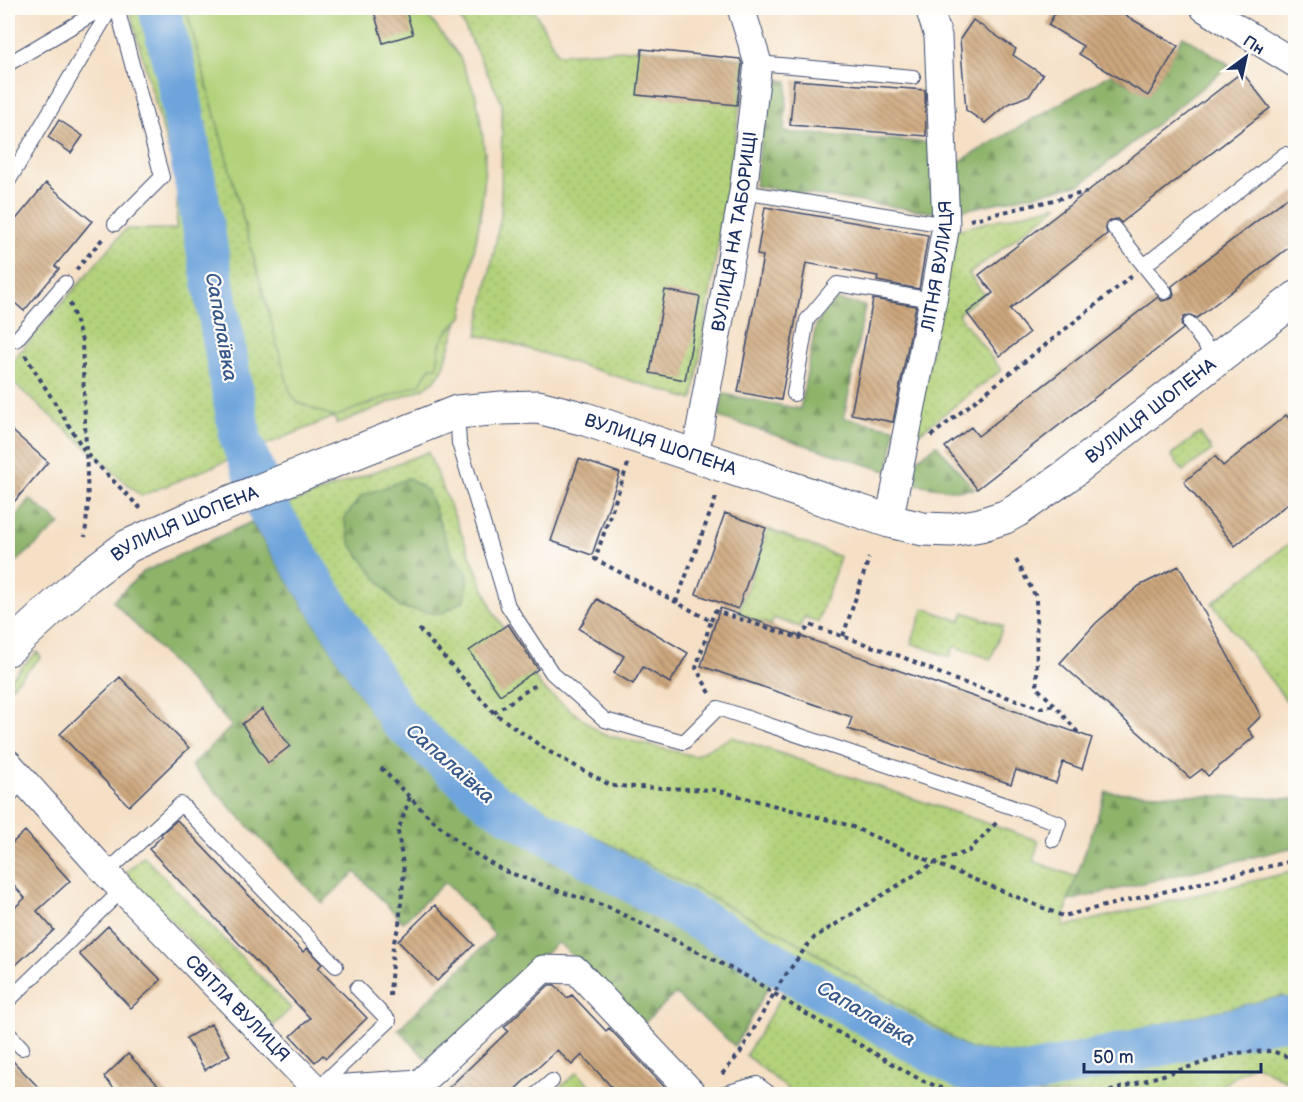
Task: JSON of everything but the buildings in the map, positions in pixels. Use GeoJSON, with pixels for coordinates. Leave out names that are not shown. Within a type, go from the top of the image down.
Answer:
{"type":"FeatureCollection","features":[{"type":"Feature","properties":{"kind":"street","name":"ВУЛИЦЯ НА ТАБОРИЩІ"},"geometry":{"type":"LineString","coordinates":[[695,456],[743,192],[758,63],[741,8]]}},
{"type":"Feature","properties":{"kind":"street","name":"ЛІТНЯ ВУЛИЦЯ"},"geometry":{"type":"LineString","coordinates":[[889,522],[946,225],[938,36],[929,8]]}},
{"type":"Feature","properties":{"kind":"street"},"geometry":{"type":"LineString","coordinates":[[1204,8],[1296,64]]}},
{"type":"Feature","properties":{"kind":"street","name":"ВУЛИЦЯ ШОПЕНА"},"geometry":{"type":"LineString","coordinates":[[8,648],[85,578],[128,546],[193,517],[457,412],[538,407],[585,419],[889,522],[923,529],[951,530],[980,525],[1005,517],[1023,507],[1065,477],[1296,298]]}},
{"type":"Feature","properties":{"kind":"street","name":"СВІТЛА ВУЛИЦЯ"},"geometry":{"type":"LineString","coordinates":[[13,780],[317,1090]]}},
{"type":"Feature","properties":{"kind":"street"},"geometry":{"type":"LineString","coordinates":[[317,1090],[420,1083],[543,969],[576,970],[693,1095]]}},
{"type":"Feature","properties":{"kind":"lane"},"geometry":{"type":"LineString","coordinates":[[8,64],[102,8]]}},
{"type":"Feature","properties":{"kind":"lane"},"geometry":{"type":"LineString","coordinates":[[8,182],[111,8]]}},
{"type":"Feature","properties":{"kind":"lane"},"geometry":{"type":"LineString","coordinates":[[116,224],[162,177],[117,8]]}},
{"type":"Feature","properties":{"kind":"lane"},"geometry":{"type":"LineString","coordinates":[[758,63],[913,77]]}},
{"type":"Feature","properties":{"kind":"lane"},"geometry":{"type":"LineString","coordinates":[[1144,266],[1285,154]]}},
{"type":"Feature","properties":{"kind":"lane"},"geometry":{"type":"LineString","coordinates":[[743,192],[946,225]]}},
{"type":"Feature","properties":{"kind":"lane"},"geometry":{"type":"LineString","coordinates":[[1114,228],[1165,292]]}},
{"type":"Feature","properties":{"kind":"lane"},"geometry":{"type":"LineString","coordinates":[[12,340],[65,283]]}},
{"type":"Feature","properties":{"kind":"lane"},"geometry":{"type":"LineString","coordinates":[[794,394],[807,320],[837,284],[933,300]]}},
{"type":"Feature","properties":{"kind":"lane"},"geometry":{"type":"LineString","coordinates":[[1190,324],[1216,360]]}},
{"type":"Feature","properties":{"kind":"lane"},"geometry":{"type":"LineString","coordinates":[[457,412],[459,444],[508,606],[552,673],[605,720],[684,742],[718,708],[1059,824],[1053,840]]}},
{"type":"Feature","properties":{"kind":"lane"},"geometry":{"type":"LineString","coordinates":[[8,1001],[181,804],[336,966]]}},
{"type":"Feature","properties":{"kind":"lane"},"geometry":{"type":"LineString","coordinates":[[317,1090],[389,1021],[357,988]]}},
{"type":"Feature","properties":{"kind":"lane"},"geometry":{"type":"LineString","coordinates":[[8,1033],[22,1048]]}},
{"type":"Feature","properties":{"kind":"lane"},"geometry":{"type":"LineString","coordinates":[[537,1095],[552,1081]]}},
{"type":"Feature","properties":{"kind":"lane"},"geometry":{"type":"LineString","coordinates":[[722,1095],[757,1084],[770,1095]]}},
{"type":"Feature","properties":{"kind":"path"},"geometry":{"type":"LineString","coordinates":[[946,225],[1087,192]]}},
{"type":"Feature","properties":{"kind":"path"},"geometry":{"type":"LineString","coordinates":[[86,537],[88,502],[82,341],[65,283],[116,224]]}},
{"type":"Feature","properties":{"kind":"path"},"geometry":{"type":"LineString","coordinates":[[901,460],[1144,266]]}},
{"type":"Feature","properties":{"kind":"path"},"geometry":{"type":"LineString","coordinates":[[12,340],[86,453],[141,509]]}},
{"type":"Feature","properties":{"kind":"path"},"geometry":{"type":"LineString","coordinates":[[628,464],[595,559],[711,621]]}},
{"type":"Feature","properties":{"kind":"path"},"geometry":{"type":"LineString","coordinates":[[676,602],[717,495]]}},
{"type":"Feature","properties":{"kind":"path"},"geometry":{"type":"LineString","coordinates":[[843,636],[869,558]]}},
{"type":"Feature","properties":{"kind":"path"},"geometry":{"type":"LineString","coordinates":[[1016,560],[1036,597],[1037,688],[1055,705],[1079,734]]}},
{"type":"Feature","properties":{"kind":"path"},"geometry":{"type":"LineString","coordinates":[[718,708],[696,668],[714,611],[799,638],[810,625],[900,656],[952,679],[1040,708],[1055,705]]}},
{"type":"Feature","properties":{"kind":"path"},"geometry":{"type":"LineString","coordinates":[[419,629],[494,713],[548,751],[612,786],[716,790],[848,825],[1064,916],[1296,860]]}},
{"type":"Feature","properties":{"kind":"path"},"geometry":{"type":"LineString","coordinates":[[494,713],[552,673]]}},
{"type":"Feature","properties":{"kind":"path"},"geometry":{"type":"LineString","coordinates":[[381,768],[430,818],[470,850],[505,871],[608,907],[750,978],[910,1074],[957,1095]]}},
{"type":"Feature","properties":{"kind":"path"},"geometry":{"type":"LineString","coordinates":[[389,1021],[393,945],[399,925],[404,872],[398,831],[410,797]]}},
{"type":"Feature","properties":{"kind":"path"},"geometry":{"type":"LineString","coordinates":[[741,1053],[780,982],[816,937],[934,863],[969,851],[1011,807]]}},
{"type":"Feature","properties":{"kind":"path"},"geometry":{"type":"LineString","coordinates":[[1101,1095],[1235,1053],[1272,1051],[1296,1060]]}},
{"type":"Feature","properties":{"kind":"green space"},"geometry":{"type":"Polygon","coordinates":[[[129,8],[186,8],[265,297],[484,184],[462,317],[458,321],[443,369],[434,381],[424,388],[337,424],[334,417],[141,496],[8,378],[8,366],[126,229],[176,229],[178,185],[129,8]]]}},
{"type":"Feature","properties":{"kind":"green space"},"geometry":{"type":"Polygon","coordinates":[[[186,8],[422,8],[459,56],[476,96],[485,154],[480,218],[462,317],[446,333],[440,344],[437,367],[430,367],[420,384],[334,417],[297,402],[290,392],[186,8]]]}},
{"type":"Feature","properties":{"kind":"green space"},"geometry":{"type":"Polygon","coordinates":[[[452,8],[533,8],[558,54],[642,49],[745,59],[740,106],[693,400],[477,335],[501,216],[502,103],[460,18],[452,8]]]}},
{"type":"Feature","properties":{"kind":"green space"},"geometry":{"type":"Polygon","coordinates":[[[1183,36],[1230,65],[1081,184],[955,212],[957,163],[1111,74],[1148,95],[1183,36]]]}},
{"type":"Feature","properties":{"kind":"green space"},"geometry":{"type":"Polygon","coordinates":[[[769,79],[788,81],[784,132],[934,143],[937,213],[755,186],[769,79]]]}},
{"type":"Feature","properties":{"kind":"green space"},"geometry":{"type":"Polygon","coordinates":[[[1059,205],[969,274],[984,294],[958,314],[1001,370],[914,437],[955,230],[1059,205]]]}},
{"type":"Feature","properties":{"kind":"green space"},"geometry":{"type":"Polygon","coordinates":[[[832,299],[865,306],[844,418],[895,428],[889,472],[719,417],[723,394],[800,409],[816,325],[832,299]]]}},
{"type":"Feature","properties":{"kind":"green space"},"geometry":{"type":"Polygon","coordinates":[[[1200,433],[1212,450],[1183,471],[1171,455],[1200,433]]]}},
{"type":"Feature","properties":{"kind":"green space"},"geometry":{"type":"Polygon","coordinates":[[[937,445],[974,489],[951,490],[909,483],[912,463],[937,445]]]}},
{"type":"Feature","properties":{"kind":"green space"},"geometry":{"type":"Polygon","coordinates":[[[428,452],[494,613],[542,688],[602,734],[694,756],[732,737],[1039,841],[1033,861],[1077,877],[1068,901],[1063,927],[1295,871],[1295,1001],[1283,996],[1027,1055],[970,1049],[806,947],[500,787],[414,710],[288,504],[428,452]]]}},
{"type":"Feature","properties":{"kind":"green space"},"geometry":{"type":"Polygon","coordinates":[[[409,478],[428,491],[450,550],[468,575],[465,600],[441,614],[400,608],[351,545],[344,519],[361,496],[409,478]]]}},
{"type":"Feature","properties":{"kind":"green space"},"geometry":{"type":"Polygon","coordinates":[[[30,499],[60,524],[8,569],[8,526],[30,499]]]}},
{"type":"Feature","properties":{"kind":"green space"},"geometry":{"type":"Polygon","coordinates":[[[288,504],[414,709],[500,787],[806,947],[970,1049],[1027,1055],[1283,996],[1295,1001],[1295,1039],[1285,1035],[1026,1094],[959,1089],[773,979],[478,816],[382,730],[251,522],[288,504]]]}},
{"type":"Feature","properties":{"kind":"green space"},"geometry":{"type":"Polygon","coordinates":[[[251,522],[382,730],[478,816],[773,979],[735,1046],[675,994],[642,1025],[558,942],[430,1063],[398,1029],[495,935],[445,882],[403,922],[355,872],[322,903],[191,766],[232,726],[113,601],[143,572],[251,522]]]}},
{"type":"Feature","properties":{"kind":"green space"},"geometry":{"type":"Polygon","coordinates":[[[768,529],[840,557],[818,622],[804,617],[800,627],[774,618],[771,625],[738,614],[768,529]]]}},
{"type":"Feature","properties":{"kind":"green space"},"geometry":{"type":"Polygon","coordinates":[[[1295,539],[1295,712],[1212,603],[1295,539]]]}},
{"type":"Feature","properties":{"kind":"green space"},"geometry":{"type":"Polygon","coordinates":[[[924,608],[960,621],[964,612],[1003,626],[991,659],[954,646],[950,657],[911,643],[924,608]]]}},
{"type":"Feature","properties":{"kind":"green space"},"geometry":{"type":"Polygon","coordinates":[[[37,652],[41,657],[8,690],[8,681],[37,652]]]}},
{"type":"Feature","properties":{"kind":"green space"},"geometry":{"type":"Polygon","coordinates":[[[1106,792],[1295,799],[1295,847],[1068,901],[1106,792]]]}},
{"type":"Feature","properties":{"kind":"green space"},"geometry":{"type":"Polygon","coordinates":[[[143,856],[291,1008],[273,1026],[125,873],[143,856]]]}},
{"type":"Feature","properties":{"kind":"green space"},"geometry":{"type":"Polygon","coordinates":[[[787,987],[959,1089],[1026,1094],[794,1094],[746,1055],[787,987]]]}},
{"type":"Feature","properties":{"kind":"green space"},"geometry":{"type":"Polygon","coordinates":[[[1285,1035],[1295,1039],[1295,1085],[1254,1064],[1209,1094],[1026,1094],[1285,1035]]]}},
{"type":"Feature","properties":{"kind":"green space"},"geometry":{"type":"Polygon","coordinates":[[[577,1072],[599,1094],[553,1094],[577,1072]]]}},
{"type":"Feature","properties":{"kind":"waterway","name":"Сапалаївка"},"geometry":{"type":"LineString","coordinates":[[159,8],[176,73],[241,440],[270,512],[399,719],[490,801],[964,1070],[1026,1075],[1284,1018],[1296,1022]]}}]}
